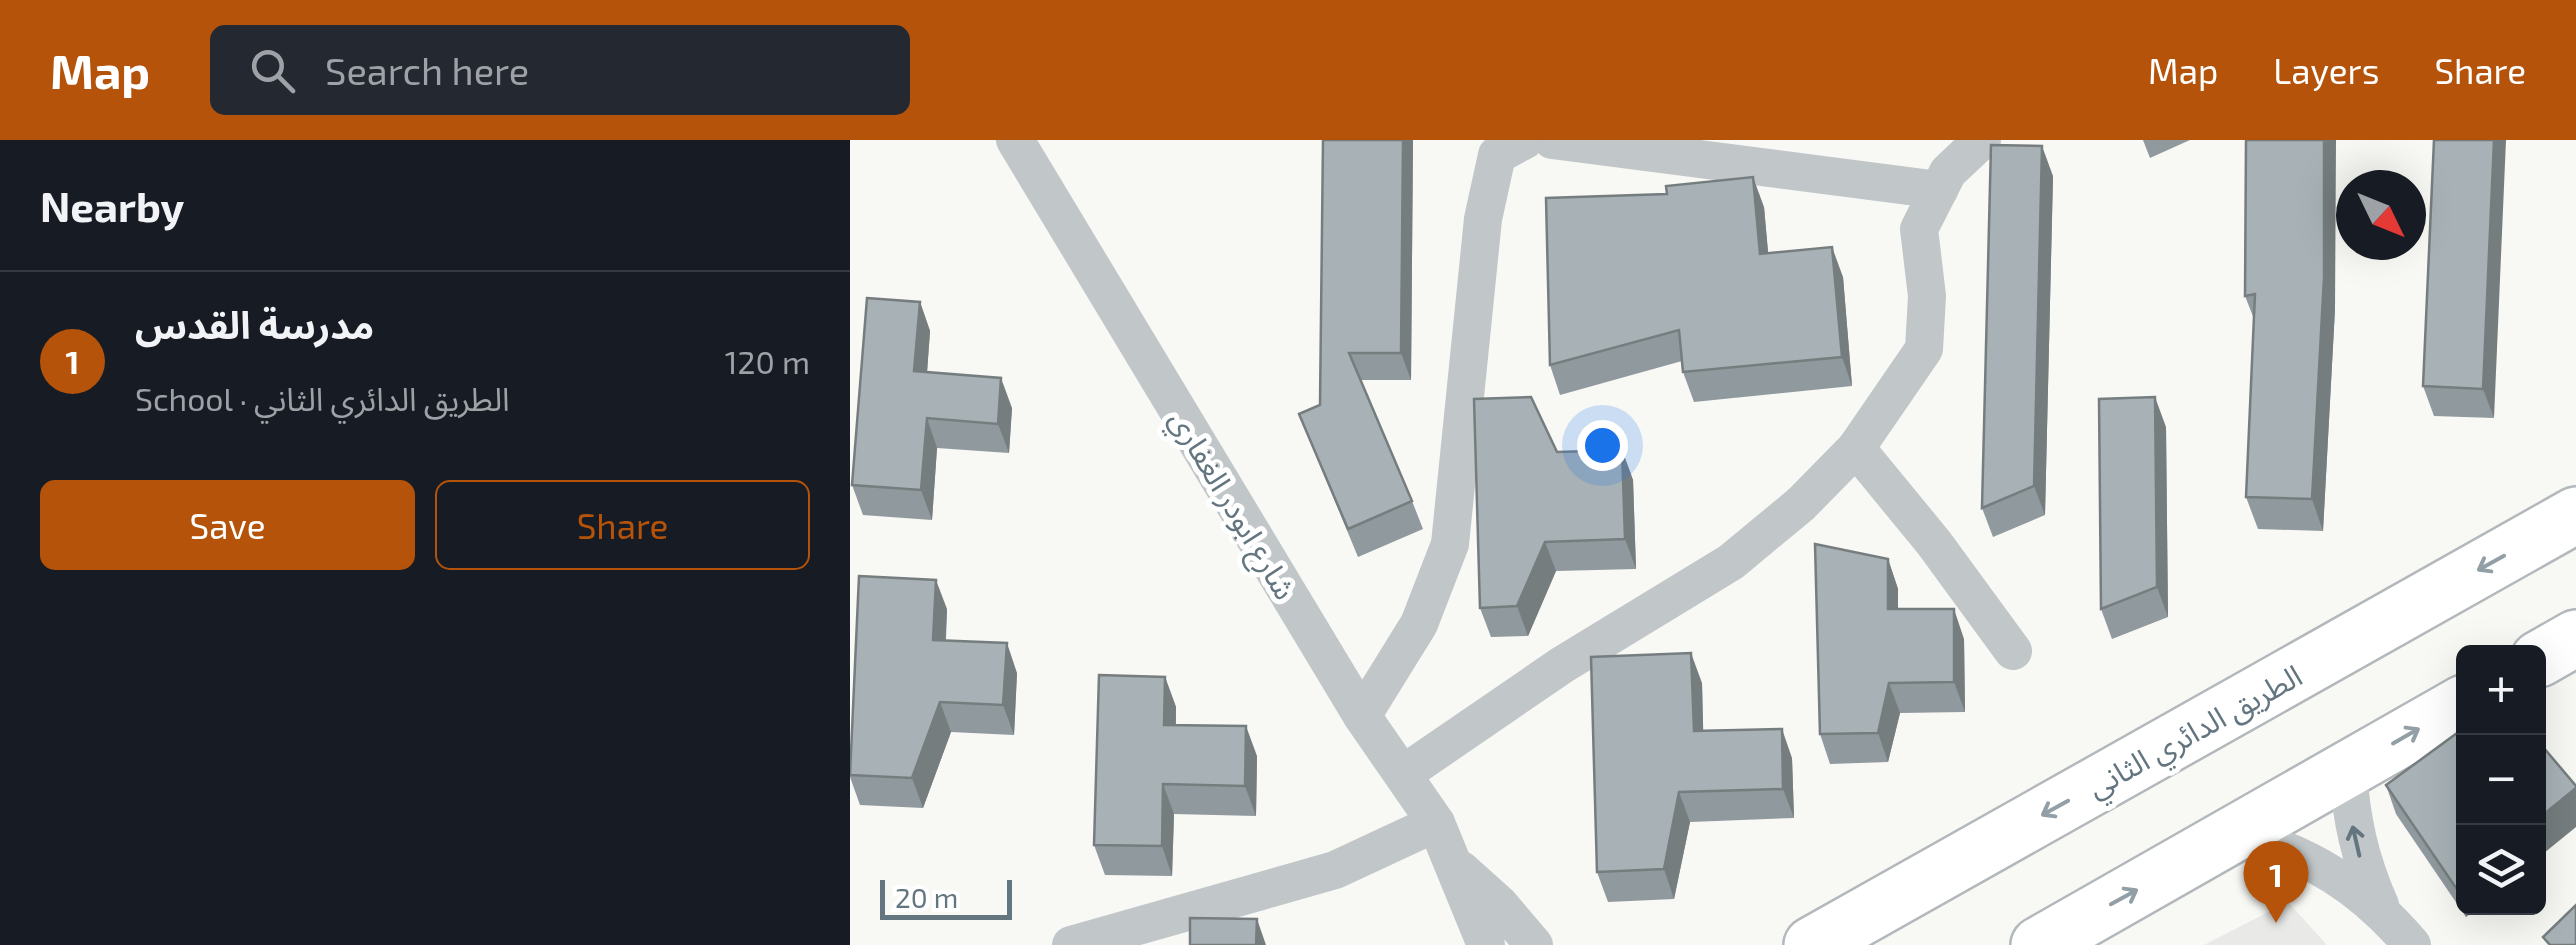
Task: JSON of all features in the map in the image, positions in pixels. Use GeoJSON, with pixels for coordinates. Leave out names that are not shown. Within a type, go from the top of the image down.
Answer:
{"type":"FeatureCollection","features":[{"type":"Feature","properties":{"kind":"main road","name":"الطريق الدائري الثاني"},"geometry":{"type":"LineString","coordinates":[[1812,945],[2576,515]]}},
{"type":"Feature","properties":{"kind":"main road"},"geometry":{"type":"LineString","coordinates":[[2546,655],[2576,638]]}},
{"type":"Feature","properties":{"kind":"main road"},"geometry":{"type":"LineString","coordinates":[[2039,945],[2456,707]]}},
{"type":"Feature","properties":{"kind":"street","name":"شارع ابودر الغفاري"},"geometry":{"type":"LineString","coordinates":[[1014,140],[1362,716],[1436,824],[1486,945]]}},
{"type":"Feature","properties":{"kind":"street"},"geometry":{"type":"LineString","coordinates":[[1362,716],[1419,624],[1450,544],[1483,219],[1497,155],[1525,140]]}},
{"type":"Feature","properties":{"kind":"street"},"geometry":{"type":"LineString","coordinates":[[1552,140],[1939,190]]}},
{"type":"Feature","properties":{"kind":"street"},"geometry":{"type":"LineString","coordinates":[[1403,774],[1562,665],[1731,562],[1801,504],[1856,448],[1924,350],[1927,296],[1919,229],[1948,172],[1982,140]]}},
{"type":"Feature","properties":{"kind":"street"},"geometry":{"type":"LineString","coordinates":[[1856,448],[1934,543],[2014,651]]}},
{"type":"Feature","properties":{"kind":"street"},"geometry":{"type":"LineString","coordinates":[[2348,770],[2354,833],[2381,908]]}},
{"type":"Feature","properties":{"kind":"street"},"geometry":{"type":"LineString","coordinates":[[1071,945],[1335,870],[1436,824]]}},
{"type":"Feature","properties":{"kind":"street"},"geometry":{"type":"LineString","coordinates":[[2237,834],[2314,861],[2381,908],[2412,945]]}},
{"type":"Feature","properties":{"kind":"street","name":"شارع ابودر الغفاري"},"geometry":{"type":"LineString","coordinates":[[1455,865],[1500,905],[1534,945]]}},
{"type":"Feature","properties":{"kind":"shaded area"},"geometry":{"type":"Polygon","coordinates":[[[2288,902],[2327,945],[2204,945],[2288,902]]]}},
{"type":"Feature","properties":{"kind":"building"},"geometry":{"type":"Polygon","coordinates":[[[1323,140],[1403,140],[1401,353],[1349,353],[1412,501],[1348,529],[1299,414],[1320,405],[1323,140]]]}},
{"type":"Feature","properties":{"kind":"building"},"geometry":{"type":"Polygon","coordinates":[[[2246,140],[2324,140],[2324,277],[2312,499],[2246,497],[2255,294],[2245,296],[2246,140]]]}},
{"type":"Feature","properties":{"kind":"building"},"geometry":{"type":"Polygon","coordinates":[[[2434,140],[2494,140],[2483,389],[2423,386],[2434,140]]]}},
{"type":"Feature","properties":{"kind":"building"},"geometry":{"type":"Polygon","coordinates":[[[1991,145],[2042,146],[2034,486],[1982,508],[1991,145]]]}},
{"type":"Feature","properties":{"kind":"building"},"geometry":{"type":"Polygon","coordinates":[[[1753,177],[1760,254],[1832,247],[1842,357],[1683,372],[1679,330],[1550,365],[1546,198],[1667,194],[1666,186],[1753,177]]]}},
{"type":"Feature","properties":{"kind":"building"},"geometry":{"type":"Polygon","coordinates":[[[867,298],[920,302],[914,371],[1001,378],[998,424],[927,418],[921,490],[852,485],[867,298]]]}},
{"type":"Feature","properties":{"kind":"building"},"geometry":{"type":"Polygon","coordinates":[[[1531,397],[1557,452],[1622,450],[1625,539],[1545,542],[1517,606],[1480,608],[1474,399],[1531,397]]]}},
{"type":"Feature","properties":{"kind":"building"},"geometry":{"type":"Polygon","coordinates":[[[2155,397],[2157,587],[2101,609],[2099,399],[2155,397]]]}},
{"type":"Feature","properties":{"kind":"building"},"geometry":{"type":"Polygon","coordinates":[[[1815,544],[1888,559],[1888,609],[1954,609],[1954,682],[1889,683],[1878,733],[1820,734],[1815,544]]]}},
{"type":"Feature","properties":{"kind":"building"},"geometry":{"type":"Polygon","coordinates":[[[859,576],[936,580],[933,640],[1007,643],[1003,705],[940,702],[912,778],[850,775],[859,576]]]}},
{"type":"Feature","properties":{"kind":"building"},"geometry":{"type":"Polygon","coordinates":[[[1691,653],[1694,731],[1782,729],[1783,789],[1679,792],[1664,869],[1597,872],[1591,657],[1691,653]]]}},
{"type":"Feature","properties":{"kind":"building"},"geometry":{"type":"Polygon","coordinates":[[[1099,675],[1165,677],[1164,725],[1246,726],[1245,786],[1163,784],[1162,846],[1094,845],[1099,675]]]}},
{"type":"Feature","properties":{"kind":"building"},"geometry":{"type":"Polygon","coordinates":[[[2456,734],[2456,888],[2386,785],[2456,734]]]}},
{"type":"Feature","properties":{"kind":"building"},"geometry":{"type":"Polygon","coordinates":[[[2546,750],[2576,786],[2546,812],[2546,750]]]}},
{"type":"Feature","properties":{"kind":"building"},"geometry":{"type":"Polygon","coordinates":[[[2576,905],[2576,945],[2550,945],[2543,937],[2576,905]]]}},
{"type":"Feature","properties":{"kind":"building"},"geometry":{"type":"Polygon","coordinates":[[[1190,918],[1257,919],[1256,945],[1190,945],[1190,918]]]}},
{"type":"Feature","properties":{"kind":"place","name":"مدرسة القدس"},"geometry":{"type":"Point","coordinates":[2276,923]}}]}
